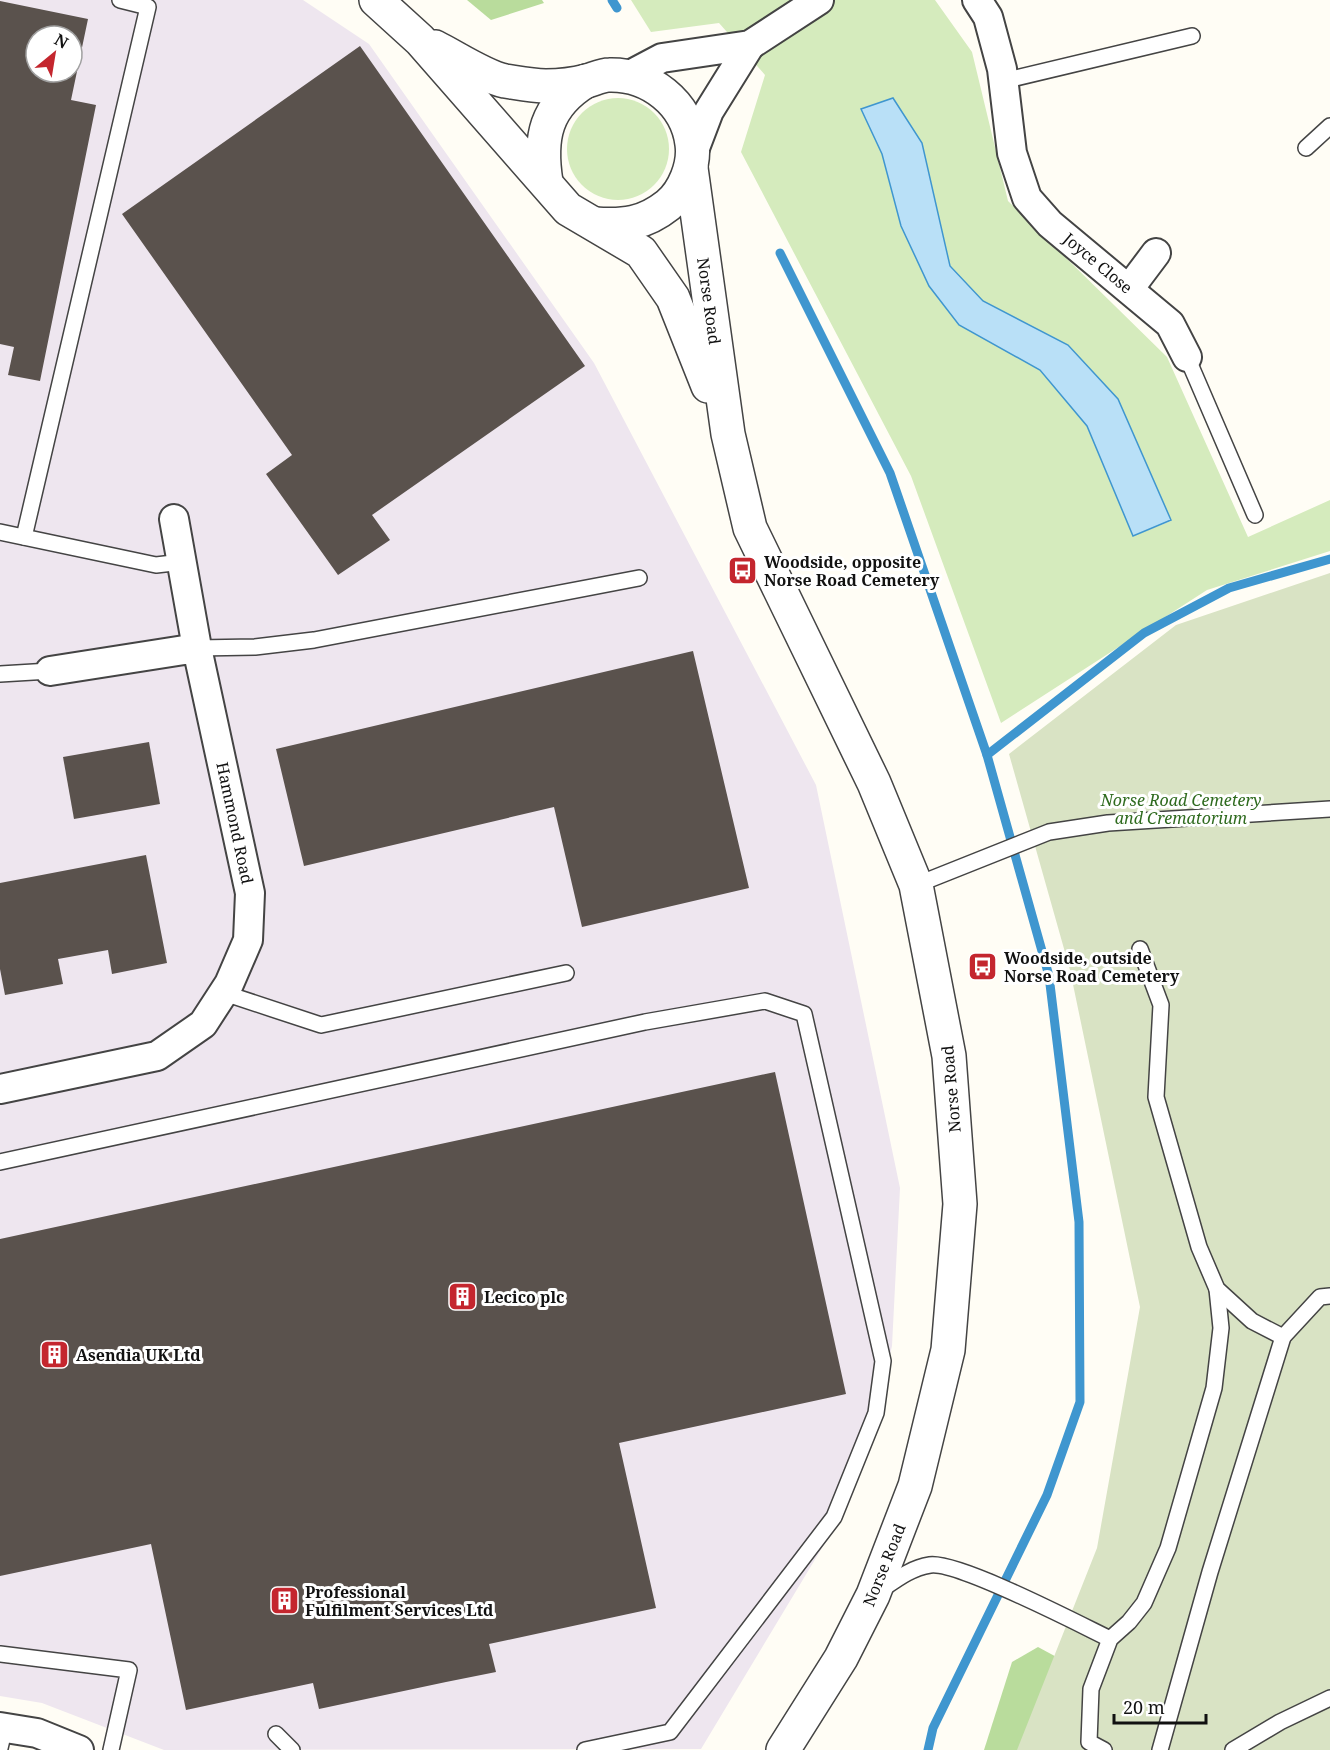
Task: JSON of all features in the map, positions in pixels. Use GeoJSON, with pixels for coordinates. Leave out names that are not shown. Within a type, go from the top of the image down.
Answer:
{"type":"FeatureCollection","features":[{"type":"Feature","properties":{"kind":"street","name":"Norse Road"},"geometry":{"type":"LineString","coordinates":[[376,0],[420,40],[568,209],[641,252],[673,298],[728,434]]}},
{"type":"Feature","properties":{"kind":"street"},"geometry":{"type":"LineString","coordinates":[[628,76],[662,58],[750,45],[819,0]]}},
{"type":"Feature","properties":{"kind":"street","name":"Joyce Close"},"geometry":{"type":"LineString","coordinates":[[977,0],[988,17],[1003,81],[1013,160],[1027,198],[1050,224],[1170,324],[1186,357]]}},
{"type":"Feature","properties":{"kind":"street","name":"Norse Road"},"geometry":{"type":"LineString","coordinates":[[420,40],[502,81],[545,86],[586,81],[606,75],[628,76],[654,85],[678,107],[691,136],[692,160],[728,434],[750,528],[874,783],[915,885],[949,1056],[960,1204],[948,1350],[915,1486],[873,1595],[842,1658],[783,1750]]}},
{"type":"Feature","properties":{"kind":"street"},"geometry":{"type":"LineString","coordinates":[[692,160],[709,111],[750,45]]}},
{"type":"Feature","properties":{"kind":"street","name":"Norse Road"},"geometry":{"type":"LineString","coordinates":[[546,182],[542,154],[548,123],[568,92],[586,81]]}},
{"type":"Feature","properties":{"kind":"street","name":"Norse Road"},"geometry":{"type":"LineString","coordinates":[[595,224],[627,226],[652,218],[676,199],[692,160]]}},
{"type":"Feature","properties":{"kind":"street"},"geometry":{"type":"LineString","coordinates":[[1129,289],[1156,253]]}},
{"type":"Feature","properties":{"kind":"street","name":"Hammond Road"},"geometry":{"type":"LineString","coordinates":[[0,1089],[156,1056],[203,1024],[224,993],[248,940],[250,893],[197,648],[174,519]]}},
{"type":"Feature","properties":{"kind":"street"},"geometry":{"type":"LineString","coordinates":[[50,671],[197,648]]}},
{"type":"Feature","properties":{"kind":"street"},"geometry":{"type":"LineString","coordinates":[[2,1734],[37,1733],[79,1750]]}},
{"type":"Feature","properties":{"kind":"lane"},"geometry":{"type":"LineString","coordinates":[[24,537],[148,7],[120,0]]}},
{"type":"Feature","properties":{"kind":"lane"},"geometry":{"type":"LineString","coordinates":[[1003,81],[1192,36]]}},
{"type":"Feature","properties":{"kind":"lane"},"geometry":{"type":"LineString","coordinates":[[1306,148],[1330,126]]}},
{"type":"Feature","properties":{"kind":"lane","name":"Joyce Close"},"geometry":{"type":"LineString","coordinates":[[1186,357],[1256,515]]}},
{"type":"Feature","properties":{"kind":"lane"},"geometry":{"type":"LineString","coordinates":[[0,532],[156,565],[182,562]]}},
{"type":"Feature","properties":{"kind":"lane"},"geometry":{"type":"LineString","coordinates":[[197,648],[255,647],[314,639],[639,578]]}},
{"type":"Feature","properties":{"kind":"lane"},"geometry":{"type":"LineString","coordinates":[[0,674],[50,671]]}},
{"type":"Feature","properties":{"kind":"lane"},"geometry":{"type":"LineString","coordinates":[[915,885],[1049,832],[1108,823],[1330,809]]}},
{"type":"Feature","properties":{"kind":"lane"},"geometry":{"type":"LineString","coordinates":[[1104,1750],[1089,1742],[1091,1689],[1110,1639],[1129,1622],[1144,1603],[1168,1548],[1214,1388],[1221,1328],[1217,1289],[1199,1247],[1156,1097],[1161,1005],[1140,949]]}},
{"type":"Feature","properties":{"kind":"lane"},"geometry":{"type":"LineString","coordinates":[[224,993],[321,1025],[566,973]]}},
{"type":"Feature","properties":{"kind":"lane"},"geometry":{"type":"LineString","coordinates":[[0,1162],[645,1022],[765,1001],[804,1014],[883,1360],[876,1413],[834,1517],[670,1732],[585,1750]]}},
{"type":"Feature","properties":{"kind":"lane"},"geometry":{"type":"LineString","coordinates":[[1217,1289],[1252,1321],[1283,1337]]}},
{"type":"Feature","properties":{"kind":"lane"},"geometry":{"type":"LineString","coordinates":[[1160,1750],[1210,1572],[1283,1337],[1320,1297],[1330,1296]]}},
{"type":"Feature","properties":{"kind":"lane"},"geometry":{"type":"LineString","coordinates":[[873,1595],[906,1572],[933,1564],[971,1575],[1110,1639]]}},
{"type":"Feature","properties":{"kind":"lane"},"geometry":{"type":"LineString","coordinates":[[0,1654],[129,1670],[111,1750]]}},
{"type":"Feature","properties":{"kind":"lane"},"geometry":{"type":"LineString","coordinates":[[1233,1750],[1280,1722],[1330,1698]]}},
{"type":"Feature","properties":{"kind":"lane"},"geometry":{"type":"LineString","coordinates":[[276,1734],[292,1750]]}},
{"type":"Feature","properties":{"kind":"shaded area"},"geometry":{"type":"Polygon","coordinates":[[[0,0],[303,0],[369,44],[594,363],[816,785],[900,1188],[892,1346],[870,1439],[846,1508],[701,1749],[164,1750],[42,1703],[0,1696],[0,0]]]}},
{"type":"Feature","properties":{"kind":"green space"},"geometry":{"type":"Polygon","coordinates":[[[467,0],[542,0],[544,3],[491,20],[467,0]]]}},
{"type":"Feature","properties":{"kind":"green space"},"geometry":{"type":"Polygon","coordinates":[[[631,0],[935,0],[972,52],[1008,201],[1167,357],[1248,537],[1330,500],[1330,551],[1207,590],[1001,723],[911,476],[741,152],[765,75],[719,23],[651,32],[631,0]],[[922,143],[882,154],[901,226],[929,286],[959,325],[1040,370],[1087,426],[1133,536],[1171,521],[1118,399],[1068,345],[983,301],[950,266],[922,143]]]}},
{"type":"Feature","properties":{"kind":"green space"},"geometry":{"type":"Polygon","coordinates":[[[618,98],[637,102],[654,113],[665,130],[669,149],[665,168],[654,185],[637,196],[618,200],[599,196],[582,185],[571,168],[567,149],[571,130],[582,113],[599,102],[618,98]]]}},
{"type":"Feature","properties":{"kind":"green space","name":"Norse Road Cemetery and Crematorium"},"geometry":{"type":"Polygon","coordinates":[[[1330,573],[1330,1750],[1017,1750],[1097,1548],[1140,1307],[1070,970],[1009,754],[1176,625],[1330,573]]]}},
{"type":"Feature","properties":{"kind":"green space"},"geometry":{"type":"Polygon","coordinates":[[[1038,1647],[1075,1667],[1062,1750],[984,1750],[1012,1662],[1038,1647]]]}},
{"type":"Feature","properties":{"kind":"water"},"geometry":{"type":"Polygon","coordinates":[[[893,98],[922,143],[950,266],[983,301],[1068,345],[1118,399],[1171,520],[1133,536],[1087,426],[1040,370],[959,325],[929,286],[901,226],[882,154],[861,109],[893,98]]]}},
{"type":"Feature","properties":{"kind":"building"},"geometry":{"type":"Polygon","coordinates":[[[0,1],[88,19],[84,38],[84,24],[24,24],[24,84],[74,84],[71,100],[96,105],[40,381],[8,375],[14,347],[0,344],[0,1]]]}},
{"type":"Feature","properties":{"kind":"building"},"geometry":{"type":"Polygon","coordinates":[[[360,46],[585,366],[372,515],[390,540],[338,575],[266,474],[292,455],[122,214],[360,46]]]}},
{"type":"Feature","properties":{"kind":"building"},"geometry":{"type":"Polygon","coordinates":[[[693,651],[749,888],[582,927],[554,807],[304,866],[276,749],[693,651]]]}},
{"type":"Feature","properties":{"kind":"building"},"geometry":{"type":"Polygon","coordinates":[[[149,742],[160,804],[74,819],[63,757],[149,742]]]}},
{"type":"Feature","properties":{"kind":"building"},"geometry":{"type":"Polygon","coordinates":[[[146,855],[167,963],[112,974],[108,950],[58,959],[63,984],[5,995],[0,969],[0,883],[146,855]]]}},
{"type":"Feature","properties":{"kind":"building"},"geometry":{"type":"Polygon","coordinates":[[[775,1072],[846,1394],[619,1443],[656,1608],[489,1644],[496,1672],[319,1709],[313,1683],[186,1710],[151,1544],[0,1576],[0,1239],[775,1072]]]}},
{"type":"Feature","properties":{"kind":"waterway"},"geometry":{"type":"LineString","coordinates":[[612,0],[617,8]]}},
{"type":"Feature","properties":{"kind":"waterway"},"geometry":{"type":"LineString","coordinates":[[780,253],[890,473],[987,755],[1049,976],[1079,1222],[1080,1402],[1047,1495],[933,1728],[928,1750]]}},
{"type":"Feature","properties":{"kind":"waterway"},"geometry":{"type":"LineString","coordinates":[[987,755],[1144,633],[1229,588],[1330,559]]}},
{"type":"Feature","properties":{"kind":"place","name":"Woodside, opposite Norse Road Cemetery"},"geometry":{"type":"Point","coordinates":[743,571]}},
{"type":"Feature","properties":{"kind":"place","name":"Woodside, outside Norse Road Cemetery"},"geometry":{"type":"Point","coordinates":[983,967]}},
{"type":"Feature","properties":{"kind":"place","name":"Lecico plc"},"geometry":{"type":"Point","coordinates":[463,1297]}},
{"type":"Feature","properties":{"kind":"place","name":"Asendia UK Ltd"},"geometry":{"type":"Point","coordinates":[55,1355]}},
{"type":"Feature","properties":{"kind":"place","name":"Professional Fulfilment Services Ltd"},"geometry":{"type":"Point","coordinates":[284,1601]}}]}
